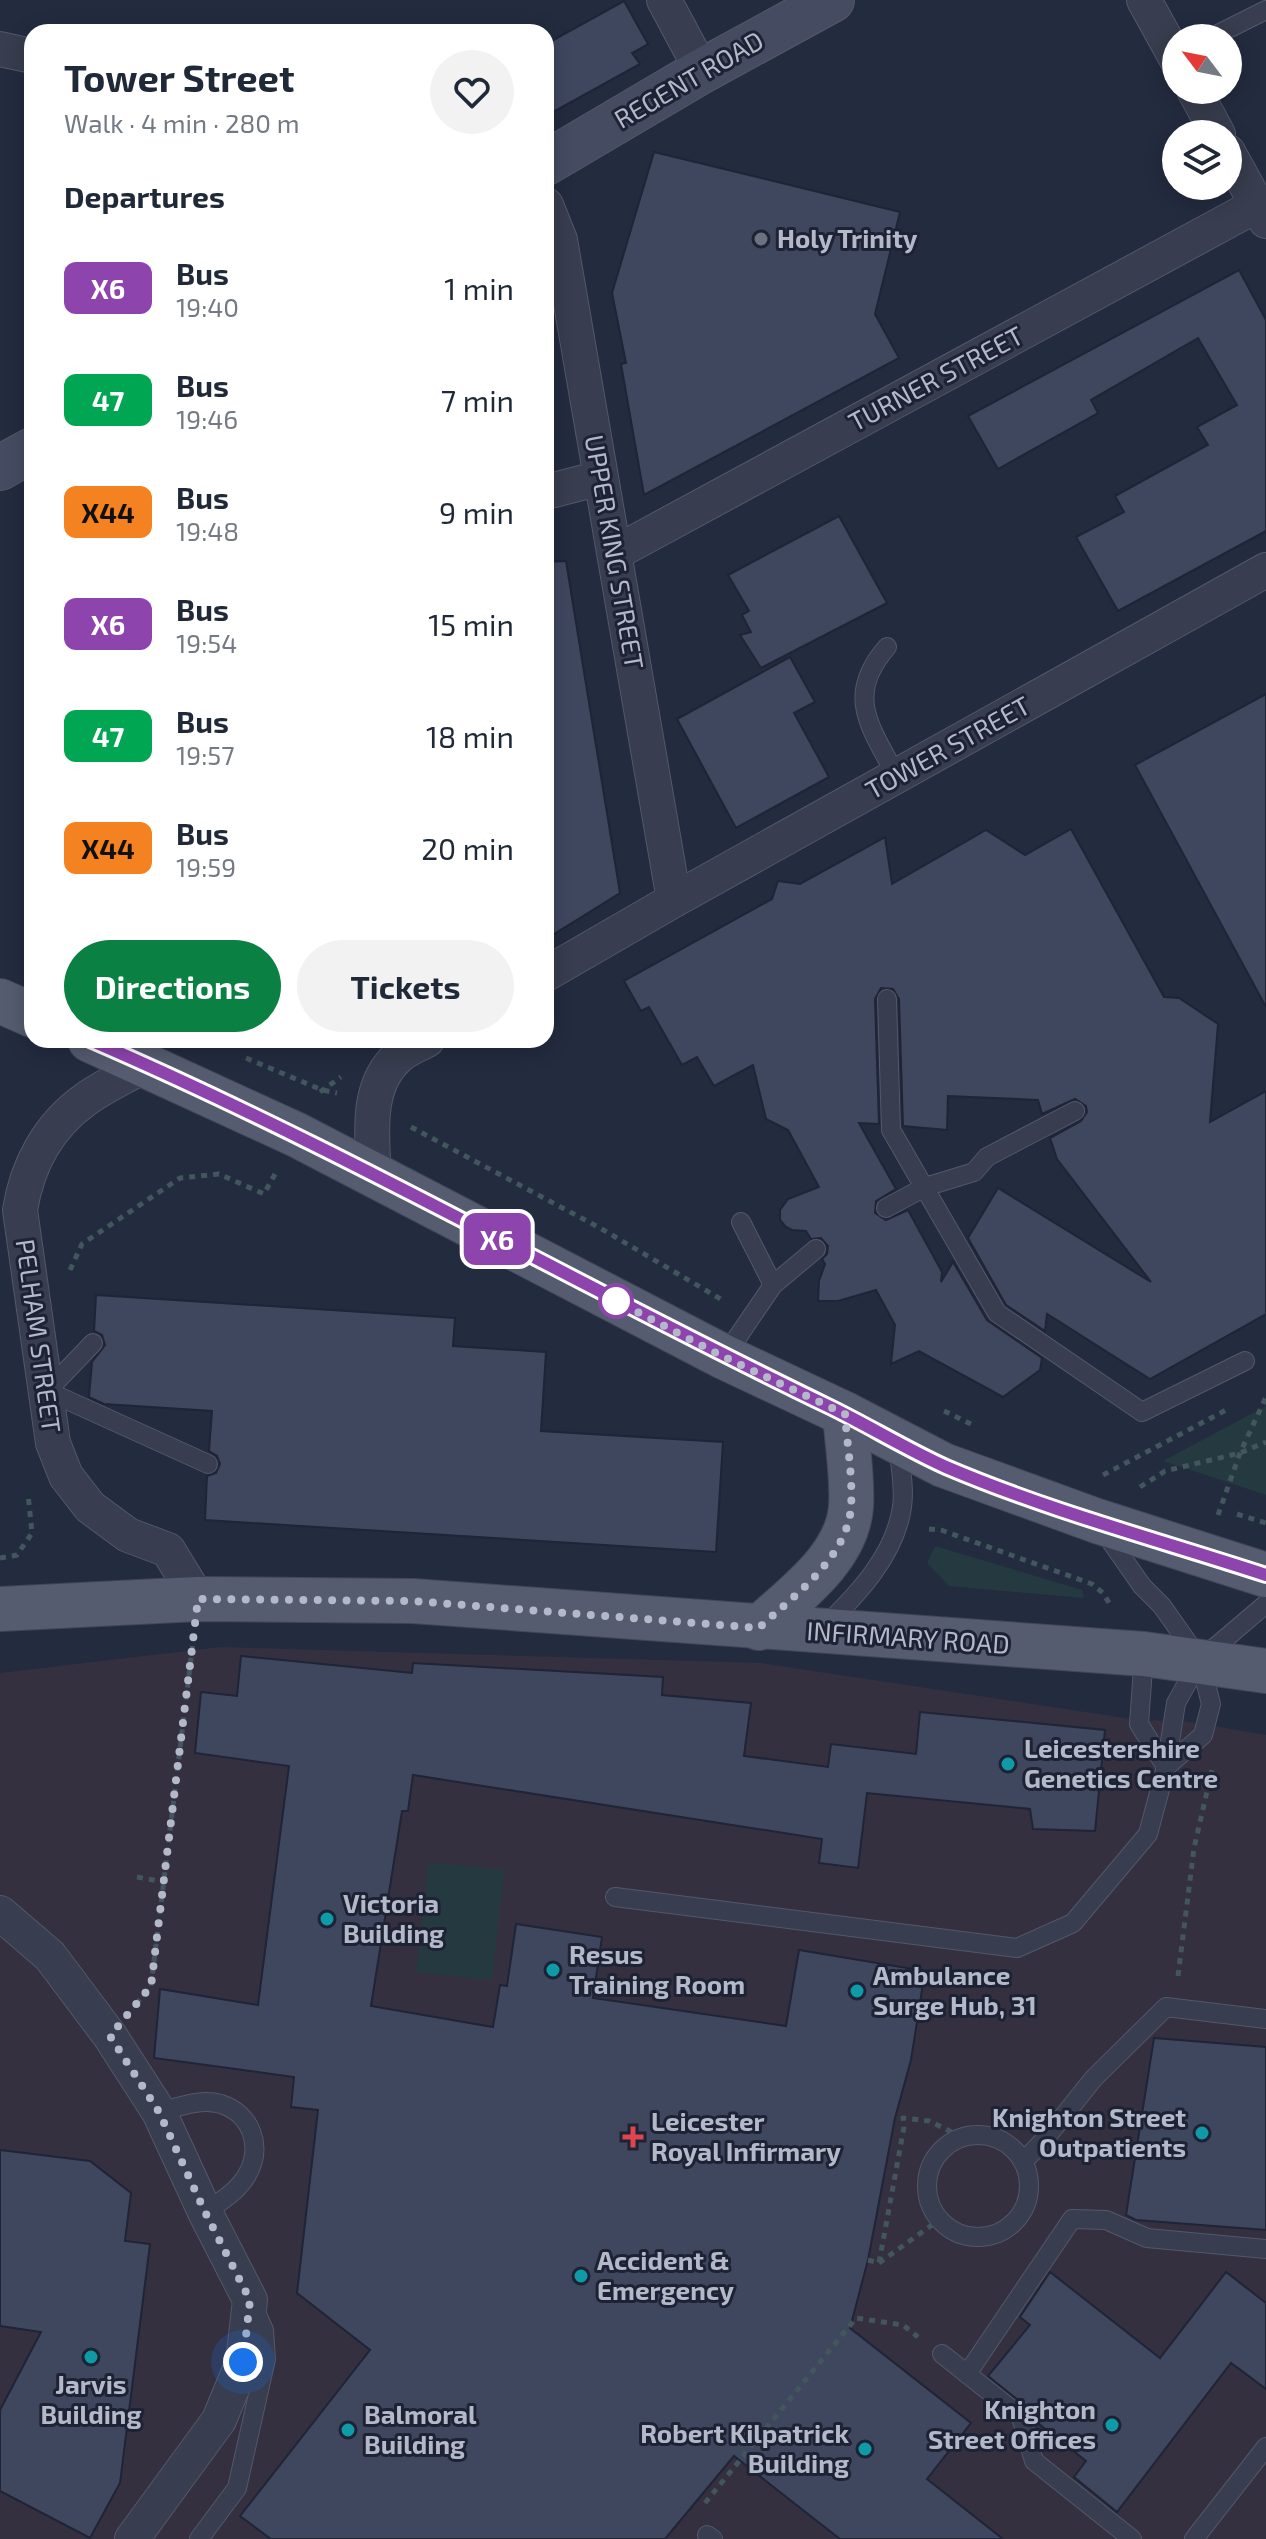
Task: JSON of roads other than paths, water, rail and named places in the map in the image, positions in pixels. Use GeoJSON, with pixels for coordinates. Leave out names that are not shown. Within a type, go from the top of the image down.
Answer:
{"type":"FeatureCollection","features":[{"type":"Feature","properties":{"kind":"main road"},"geometry":{"type":"LineString","coordinates":[[0,1001],[24,1012]]}},
{"type":"Feature","properties":{"kind":"main road"},"geometry":{"type":"LineString","coordinates":[[109,1048],[297,1135],[724,1357],[943,1465],[1097,1521],[1266,1575]]}},
{"type":"Feature","properties":{"kind":"main road"},"geometry":{"type":"LineString","coordinates":[[759,1628],[825,1565],[842,1537],[851,1509],[845,1414]]}},
{"type":"Feature","properties":{"kind":"main road","name":"INFIRMARY ROAD"},"geometry":{"type":"LineString","coordinates":[[0,1609],[198,1599],[413,1601],[1144,1654],[1266,1671]]}},
{"type":"Feature","properties":{"kind":"street"},"geometry":{"type":"LineString","coordinates":[[664,0],[702,71]]}},
{"type":"Feature","properties":{"kind":"street","name":"REGENT ROAD"},"geometry":{"type":"LineString","coordinates":[[554,158],[702,71],[832,0]]}},
{"type":"Feature","properties":{"kind":"street"},"geometry":{"type":"LineString","coordinates":[[1144,0],[1162,32]]}},
{"type":"Feature","properties":{"kind":"street"},"geometry":{"type":"LineString","coordinates":[[0,49],[24,54]]}},
{"type":"Feature","properties":{"kind":"street"},"geometry":{"type":"LineString","coordinates":[[1242,177],[1262,213]]}},
{"type":"Feature","properties":{"kind":"street","name":"TURNER STREET"},"geometry":{"type":"LineString","coordinates":[[615,553],[1262,213]]}},
{"type":"Feature","properties":{"kind":"street","name":"UPPER KING STREET"},"geometry":{"type":"LineString","coordinates":[[554,225],[560,240],[674,900]]}},
{"type":"Feature","properties":{"kind":"street"},"geometry":{"type":"LineString","coordinates":[[0,468],[24,454]]}},
{"type":"Feature","properties":{"kind":"street"},"geometry":{"type":"LineString","coordinates":[[554,490],[600,478]]}},
{"type":"Feature","properties":{"kind":"street","name":"TOWER STREET"},"geometry":{"type":"LineString","coordinates":[[554,969],[1266,570]]}},
{"type":"Feature","properties":{"kind":"street"},"geometry":{"type":"LineString","coordinates":[[374,1176],[373,1106],[381,1080],[412,1048]]}},
{"type":"Feature","properties":{"kind":"street","name":"PELHAM STREET"},"geometry":{"type":"LineString","coordinates":[[146,1064],[87,1098],[67,1115],[36,1156],[25,1182],[20,1210],[15,1284],[47,1391],[53,1443],[66,1476],[90,1507],[128,1535],[168,1550],[198,1599]]}},
{"type":"Feature","properties":{"kind":"street"},"geometry":{"type":"LineString","coordinates":[[0,1913],[50,1956],[110,2036],[159,2112],[250,2300],[243,2362],[219,2420],[132,2539]]}},
{"type":"Feature","properties":{"kind":"lane"},"geometry":{"type":"LineString","coordinates":[[1238,24],[1266,10]]}},
{"type":"Feature","properties":{"kind":"lane"},"geometry":{"type":"LineString","coordinates":[[887,647],[875,661],[865,684],[865,717],[897,777]]}},
{"type":"Feature","properties":{"kind":"lane"},"geometry":{"type":"LineString","coordinates":[[887,999],[891,1130],[997,1313],[1142,1412],[1245,1361]]}},
{"type":"Feature","properties":{"kind":"lane"},"geometry":{"type":"LineString","coordinates":[[886,1208],[925,1187],[974,1172],[987,1157],[1075,1111]]}},
{"type":"Feature","properties":{"kind":"lane"},"geometry":{"type":"LineString","coordinates":[[741,1222],[773,1285]]}},
{"type":"Feature","properties":{"kind":"lane"},"geometry":{"type":"LineString","coordinates":[[724,1357],[773,1285],[816,1249]]}},
{"type":"Feature","properties":{"kind":"lane"},"geometry":{"type":"LineString","coordinates":[[93,1343],[47,1391],[208,1464]]}},
{"type":"Feature","properties":{"kind":"lane"},"geometry":{"type":"LineString","coordinates":[[819,1632],[856,1596],[883,1557],[897,1525],[902,1505],[898,1442]]}},
{"type":"Feature","properties":{"kind":"lane"},"geometry":{"type":"LineString","coordinates":[[1097,1521],[1142,1586],[1162,1606],[1200,1660],[1211,1704],[1203,1735],[1166,1767]]}},
{"type":"Feature","properties":{"kind":"lane"},"geometry":{"type":"LineString","coordinates":[[615,1897],[1017,1948],[1073,1923],[1148,1834],[1166,1767],[1176,1703],[1200,1660],[1266,1604]]}},
{"type":"Feature","properties":{"kind":"lane"},"geometry":{"type":"LineString","coordinates":[[1144,1654],[1139,1724],[1166,1767]]}},
{"type":"Feature","properties":{"kind":"lane"},"geometry":{"type":"LineString","coordinates":[[1023,2162],[1094,2078],[1166,2007],[1266,2019]]}},
{"type":"Feature","properties":{"kind":"lane"},"geometry":{"type":"LineString","coordinates":[[159,2112],[192,2103],[220,2104],[243,2116],[254,2135],[254,2155],[247,2176],[228,2196],[205,2212]]}},
{"type":"Feature","properties":{"kind":"lane"},"geometry":{"type":"LineString","coordinates":[[980,2135],[997,2139],[1012,2148],[1023,2162],[1029,2177],[1029,2194],[1024,2210],[1014,2223],[1000,2232],[984,2237],[968,2236],[952,2230],[939,2220],[930,2206],[927,2189],[929,2172],[936,2157],[962,2137],[980,2135]]}},
{"type":"Feature","properties":{"kind":"lane"},"geometry":{"type":"LineString","coordinates":[[967,2374],[1072,2219],[1106,2220],[1147,2238],[1266,2249]]}},
{"type":"Feature","properties":{"kind":"lane"},"geometry":{"type":"LineString","coordinates":[[199,2539],[237,2488],[266,2359],[264,2330],[250,2300]]}},
{"type":"Feature","properties":{"kind":"lane"},"geometry":{"type":"LineString","coordinates":[[942,2354],[1021,2417],[1034,2461],[1132,2539]]}},
{"type":"Feature","properties":{"kind":"lane"},"geometry":{"type":"LineString","coordinates":[[1194,2539],[1266,2447]]}},
{"type":"Feature","properties":{"kind":"place","name":"Holy Trinity"},"geometry":{"type":"Point","coordinates":[761,239]}},
{"type":"Feature","properties":{"kind":"place","name":"Leicestershire Genetics Centre"},"geometry":{"type":"Point","coordinates":[1008,1764]}},
{"type":"Feature","properties":{"kind":"place","name":"Victoria Building"},"geometry":{"type":"Point","coordinates":[327,1919]}},
{"type":"Feature","properties":{"kind":"place","name":"Resus Training Room"},"geometry":{"type":"Point","coordinates":[553,1970]}},
{"type":"Feature","properties":{"kind":"place","name":"Ambulance Surge Hub, 31"},"geometry":{"type":"Point","coordinates":[857,1991]}},
{"type":"Feature","properties":{"kind":"place","name":"Knighton Street Outpatients"},"geometry":{"type":"Point","coordinates":[1202,2133]}},
{"type":"Feature","properties":{"kind":"place","name":"Leicester Royal Infirmary"},"geometry":{"type":"Point","coordinates":[633,2137]}},
{"type":"Feature","properties":{"kind":"place","name":"Accident & Emergency"},"geometry":{"type":"Point","coordinates":[581,2276]}},
{"type":"Feature","properties":{"kind":"place","name":"Jarvis Building"},"geometry":{"type":"Point","coordinates":[91,2357]}},
{"type":"Feature","properties":{"kind":"place","name":"Knighton Street Offices"},"geometry":{"type":"Point","coordinates":[1112,2425]}},
{"type":"Feature","properties":{"kind":"place","name":"Balmoral Building"},"geometry":{"type":"Point","coordinates":[348,2430]}},
{"type":"Feature","properties":{"kind":"place","name":"Robert Kilpatrick Building"},"geometry":{"type":"Point","coordinates":[865,2449]}}]}
